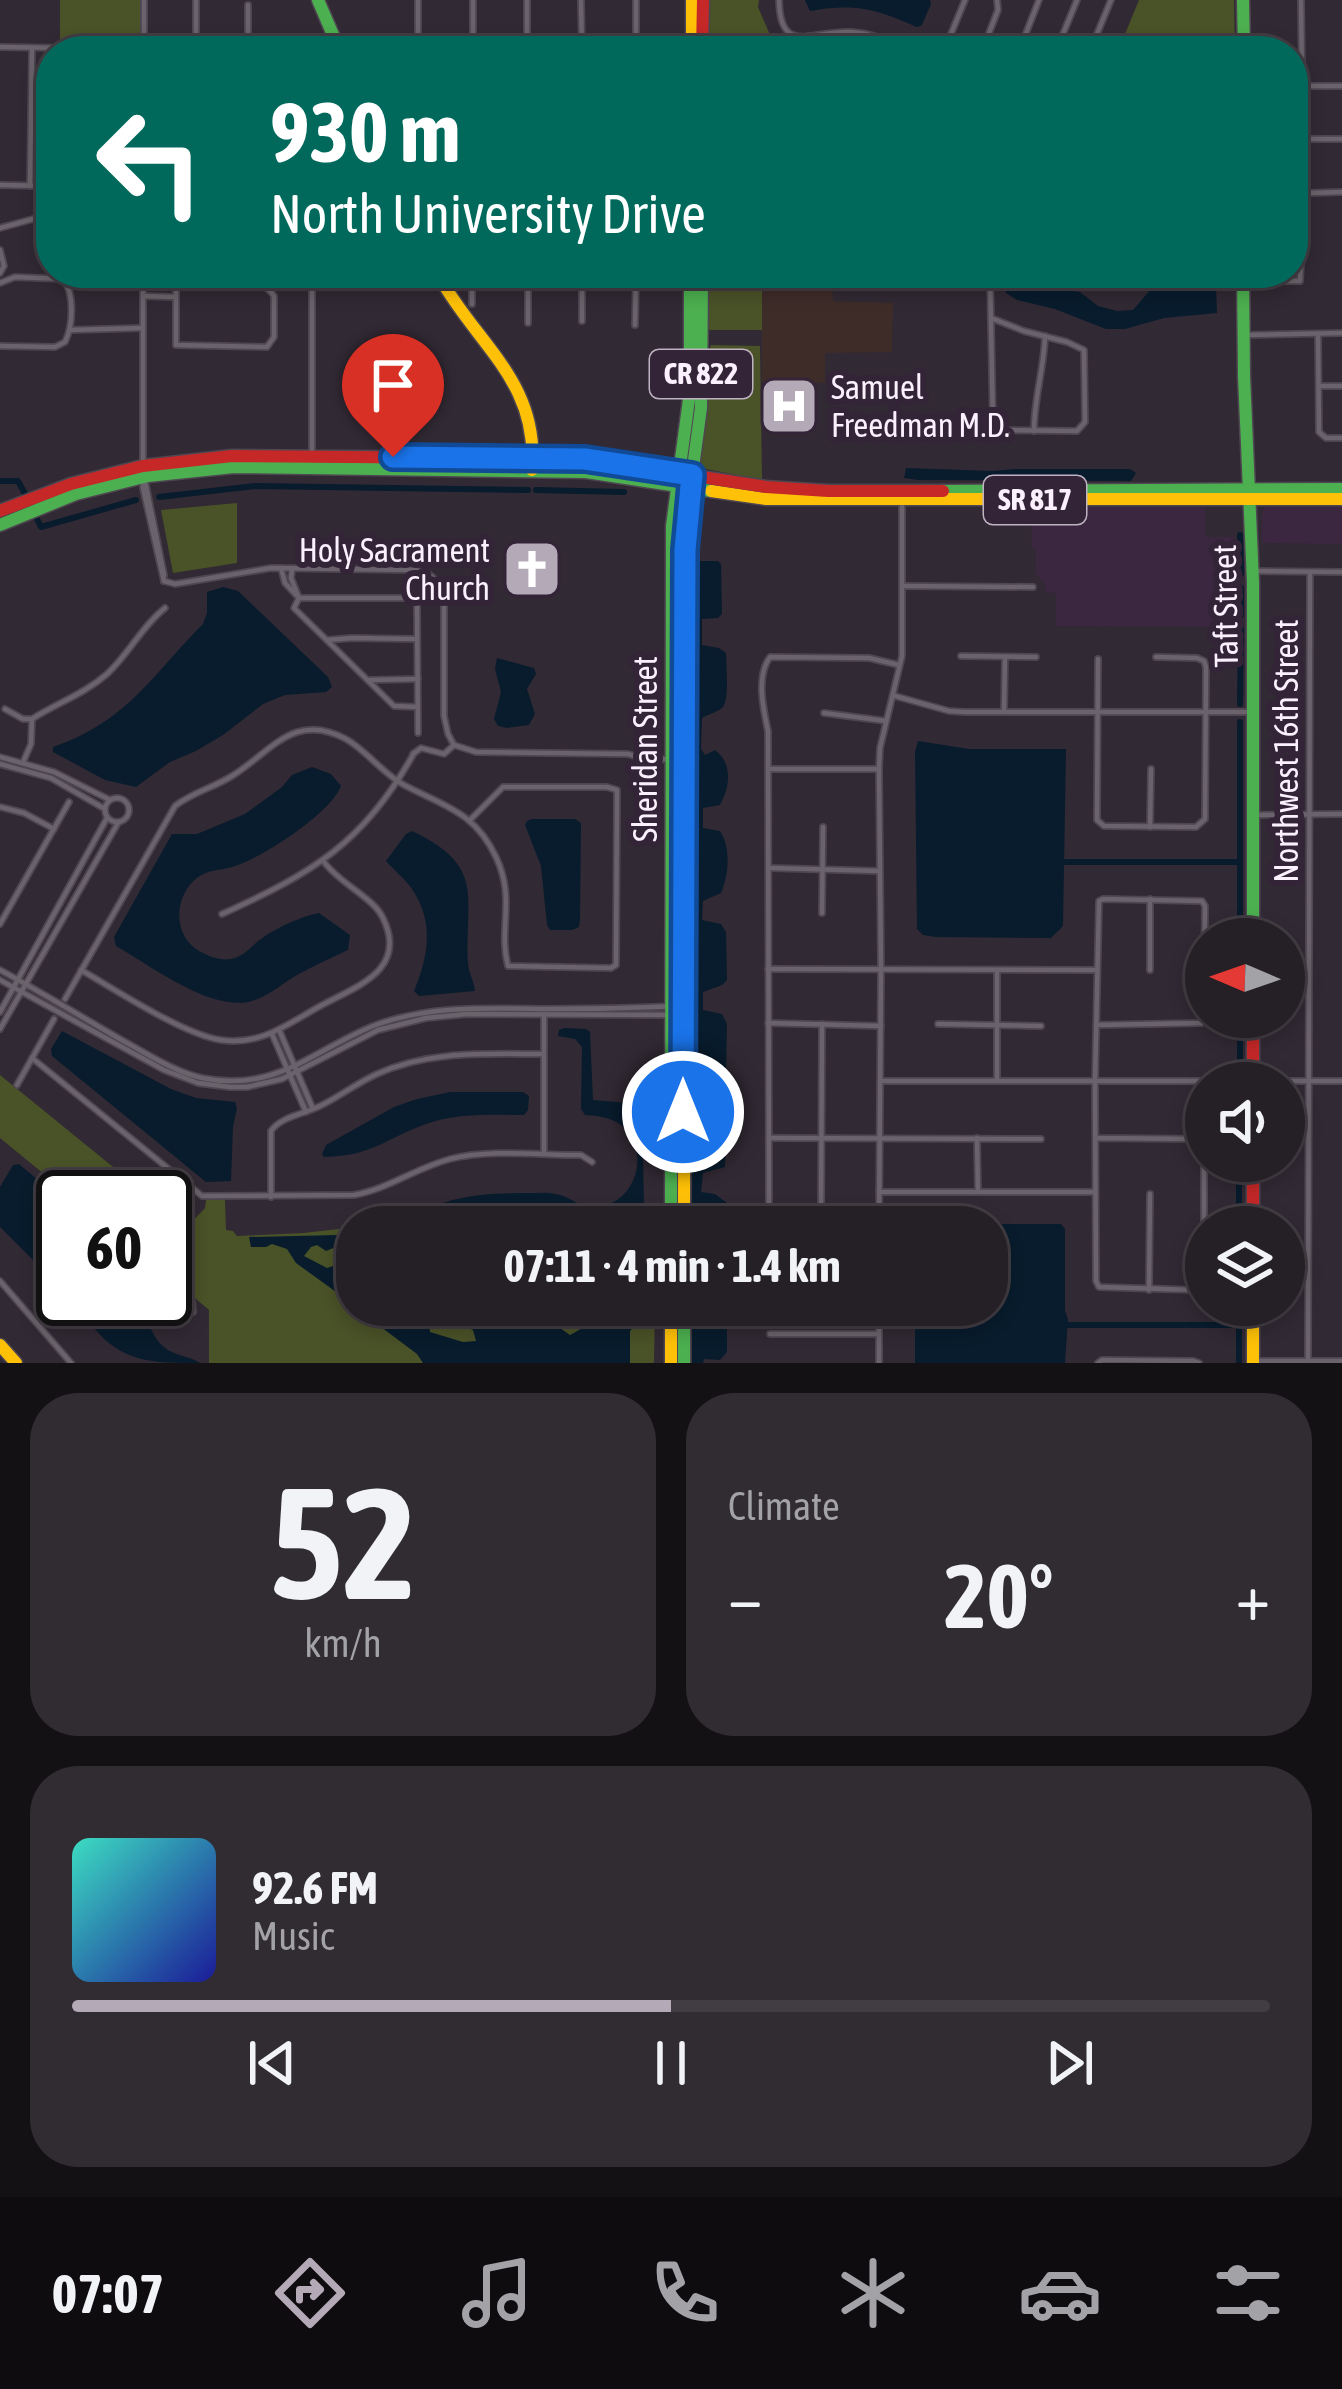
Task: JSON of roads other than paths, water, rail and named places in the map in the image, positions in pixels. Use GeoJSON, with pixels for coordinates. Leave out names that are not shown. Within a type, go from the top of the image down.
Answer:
{"type":"FeatureCollection","features":[{"type":"Feature","properties":{"kind":"main road"},"geometry":{"type":"LineString","coordinates":[[318,0],[334,36]]}},
{"type":"Feature","properties":{"kind":"main road"},"geometry":{"type":"LineString","coordinates":[[692,0],[692,36]]}},
{"type":"Feature","properties":{"kind":"main road"},"geometry":{"type":"LineString","coordinates":[[702,36],[703,0]]}},
{"type":"Feature","properties":{"kind":"main road"},"geometry":{"type":"LineString","coordinates":[[1244,0],[1244,36]]}},
{"type":"Feature","properties":{"kind":"main road"},"geometry":{"type":"LineString","coordinates":[[446,288],[515,381],[530,421],[533,464]]}},
{"type":"Feature","properties":{"kind":"main road","name":"Sheridan Street"},"geometry":{"type":"LineString","coordinates":[[672,1206],[690,288]]}},
{"type":"Feature","properties":{"kind":"main road","name":"Sheridan Street"},"geometry":{"type":"LineString","coordinates":[[683,1206],[671,559],[701,408],[702,288]]}},
{"type":"Feature","properties":{"kind":"main road","name":"Taft Street"},"geometry":{"type":"LineString","coordinates":[[1243,288],[1253,571],[1253,918]]}},
{"type":"Feature","properties":{"kind":"main road","name":"SR 817"},"geometry":{"type":"LineString","coordinates":[[0,511],[70,484],[232,455],[315,462],[618,462],[684,481],[902,495],[1342,488]]}},
{"type":"Feature","properties":{"kind":"main road","name":"SR 817"},"geometry":{"type":"LineString","coordinates":[[0,525],[144,471],[374,462],[393,457],[533,464]]}},
{"type":"Feature","properties":{"kind":"main road","name":"SR 817"},"geometry":{"type":"LineString","coordinates":[[1250,493],[1342,499]]}},
{"type":"Feature","properties":{"kind":"main road"},"geometry":{"type":"LineString","coordinates":[[671,1326],[671,1363]]}},
{"type":"Feature","properties":{"kind":"main road"},"geometry":{"type":"LineString","coordinates":[[683,1363],[684,1326]]}},
{"type":"Feature","properties":{"kind":"main road"},"geometry":{"type":"LineString","coordinates":[[1253,1326],[1253,1362]]}},
{"type":"Feature","properties":{"kind":"main road"},"geometry":{"type":"LineString","coordinates":[[0,1345],[16,1363]]}},
{"type":"Feature","properties":{"kind":"street"},"geometry":{"type":"LineString","coordinates":[[144,0],[144,36]]}},
{"type":"Feature","properties":{"kind":"street"},"geometry":{"type":"LineString","coordinates":[[196,0],[196,36]]}},
{"type":"Feature","properties":{"kind":"street"},"geometry":{"type":"LineString","coordinates":[[418,0],[418,36]]}},
{"type":"Feature","properties":{"kind":"street"},"geometry":{"type":"LineString","coordinates":[[473,0],[473,36]]}},
{"type":"Feature","properties":{"kind":"street"},"geometry":{"type":"LineString","coordinates":[[527,0],[527,36]]}},
{"type":"Feature","properties":{"kind":"street"},"geometry":{"type":"LineString","coordinates":[[581,0],[581,36]]}},
{"type":"Feature","properties":{"kind":"street"},"geometry":{"type":"LineString","coordinates":[[636,0],[636,36]]}},
{"type":"Feature","properties":{"kind":"street"},"geometry":{"type":"LineString","coordinates":[[779,0],[781,23],[797,36]]}},
{"type":"Feature","properties":{"kind":"street"},"geometry":{"type":"LineString","coordinates":[[950,36],[965,0]]}},
{"type":"Feature","properties":{"kind":"street"},"geometry":{"type":"LineString","coordinates":[[988,36],[997,0]]}},
{"type":"Feature","properties":{"kind":"street"},"geometry":{"type":"LineString","coordinates":[[1026,36],[1039,0]]}},
{"type":"Feature","properties":{"kind":"street"},"geometry":{"type":"LineString","coordinates":[[1062,36],[1077,0]]}},
{"type":"Feature","properties":{"kind":"street"},"geometry":{"type":"LineString","coordinates":[[1096,36],[1111,0]]}},
{"type":"Feature","properties":{"kind":"street"},"geometry":{"type":"LineString","coordinates":[[1301,0],[1301,36]]}},
{"type":"Feature","properties":{"kind":"street"},"geometry":{"type":"LineString","coordinates":[[248,5],[249,36]]}},
{"type":"Feature","properties":{"kind":"street"},"geometry":{"type":"LineString","coordinates":[[818,36],[872,36]]}},
{"type":"Feature","properties":{"kind":"street"},"geometry":{"type":"LineString","coordinates":[[0,47],[36,48]]}},
{"type":"Feature","properties":{"kind":"street"},"geometry":{"type":"LineString","coordinates":[[30,185],[32,48]]}},
{"type":"Feature","properties":{"kind":"street"},"geometry":{"type":"LineString","coordinates":[[1308,84],[1342,86]]}},
{"type":"Feature","properties":{"kind":"street"},"geometry":{"type":"LineString","coordinates":[[1308,139],[1342,139]]}},
{"type":"Feature","properties":{"kind":"street"},"geometry":{"type":"LineString","coordinates":[[0,185],[36,185]]}},
{"type":"Feature","properties":{"kind":"street"},"geometry":{"type":"LineString","coordinates":[[1308,194],[1342,192]]}},
{"type":"Feature","properties":{"kind":"street"},"geometry":{"type":"LineString","coordinates":[[0,227],[36,220]]}},
{"type":"Feature","properties":{"kind":"street"},"geometry":{"type":"LineString","coordinates":[[0,250],[4,266],[0,273]]}},
{"type":"Feature","properties":{"kind":"street"},"geometry":{"type":"LineString","coordinates":[[0,283],[15,277],[36,278]]}},
{"type":"Feature","properties":{"kind":"street"},"geometry":{"type":"LineString","coordinates":[[0,346],[65,342],[70,330],[68,288]]}},
{"type":"Feature","properties":{"kind":"street"},"geometry":{"type":"LineString","coordinates":[[143,288],[142,488],[164,581],[175,584],[281,568],[413,570],[434,578],[444,596],[444,716],[454,745],[476,752],[672,759]]}},
{"type":"Feature","properties":{"kind":"street"},"geometry":{"type":"LineString","coordinates":[[176,288],[176,345],[267,347],[274,337],[274,296],[270,288]]}},
{"type":"Feature","properties":{"kind":"street"},"geometry":{"type":"LineString","coordinates":[[312,288],[315,462]]}},
{"type":"Feature","properties":{"kind":"street"},"geometry":{"type":"LineString","coordinates":[[472,288],[472,304]]}},
{"type":"Feature","properties":{"kind":"street"},"geometry":{"type":"LineString","coordinates":[[528,288],[528,323]]}},
{"type":"Feature","properties":{"kind":"street"},"geometry":{"type":"LineString","coordinates":[[582,288],[582,321]]}},
{"type":"Feature","properties":{"kind":"street"},"geometry":{"type":"LineString","coordinates":[[635,325],[636,288]]}},
{"type":"Feature","properties":{"kind":"street"},"geometry":{"type":"LineString","coordinates":[[991,288],[991,318],[991,422],[995,429],[1083,428],[1085,352],[991,318]]}},
{"type":"Feature","properties":{"kind":"street"},"geometry":{"type":"LineString","coordinates":[[143,296],[176,297]]}},
{"type":"Feature","properties":{"kind":"street"},"geometry":{"type":"LineString","coordinates":[[70,330],[142,328]]}},
{"type":"Feature","properties":{"kind":"street"},"geometry":{"type":"LineString","coordinates":[[1318,334],[1320,436],[1342,438]]}},
{"type":"Feature","properties":{"kind":"street"},"geometry":{"type":"LineString","coordinates":[[1244,335],[1342,334]]}},
{"type":"Feature","properties":{"kind":"street"},"geometry":{"type":"LineString","coordinates":[[1034,430],[1045,336]]}},
{"type":"Feature","properties":{"kind":"street"},"geometry":{"type":"LineString","coordinates":[[1318,386],[1342,386]]}},
{"type":"Feature","properties":{"kind":"street"},"geometry":{"type":"LineString","coordinates":[[879,1206],[879,769],[901,665],[902,495]]}},
{"type":"Feature","properties":{"kind":"street"},"geometry":{"type":"LineString","coordinates":[[281,568],[299,598]]}},
{"type":"Feature","properties":{"kind":"street"},"geometry":{"type":"LineString","coordinates":[[290,584],[292,568]]}},
{"type":"Feature","properties":{"kind":"street"},"geometry":{"type":"LineString","coordinates":[[1253,571],[1342,572]]}},
{"type":"Feature","properties":{"kind":"street","name":"Northwest 16th Street"},"geometry":{"type":"LineString","coordinates":[[1308,1362],[1310,572]]}},
{"type":"Feature","properties":{"kind":"street"},"geometry":{"type":"LineString","coordinates":[[903,586],[1033,587]]}},
{"type":"Feature","properties":{"kind":"street"},"geometry":{"type":"LineString","coordinates":[[299,598],[413,598],[417,605],[418,733]]}},
{"type":"Feature","properties":{"kind":"street"},"geometry":{"type":"LineString","coordinates":[[299,598],[294,608],[397,707],[418,707]]}},
{"type":"Feature","properties":{"kind":"street"},"geometry":{"type":"LineString","coordinates":[[5,709],[32,719],[79,695],[109,672],[165,608]]}},
{"type":"Feature","properties":{"kind":"street"},"geometry":{"type":"LineString","coordinates":[[327,640],[417,639]]}},
{"type":"Feature","properties":{"kind":"street"},"geometry":{"type":"LineString","coordinates":[[961,656],[1036,657]]}},
{"type":"Feature","properties":{"kind":"street"},"geometry":{"type":"LineString","coordinates":[[769,1206],[768,731],[763,668],[770,657],[850,658],[901,665]]}},
{"type":"Feature","properties":{"kind":"street"},"geometry":{"type":"LineString","coordinates":[[1004,657],[1004,713]]}},
{"type":"Feature","properties":{"kind":"street"},"geometry":{"type":"LineString","coordinates":[[1098,659],[1096,820],[1100,824],[1196,827],[1205,819],[1206,667],[1197,658],[1156,657]]}},
{"type":"Feature","properties":{"kind":"street"},"geometry":{"type":"LineString","coordinates":[[369,680],[418,679]]}},
{"type":"Feature","properties":{"kind":"street"},"geometry":{"type":"LineString","coordinates":[[892,696],[949,711],[1253,712]]}},
{"type":"Feature","properties":{"kind":"street"},"geometry":{"type":"LineString","coordinates":[[824,713],[886,721]]}},
{"type":"Feature","properties":{"kind":"street"},"geometry":{"type":"LineString","coordinates":[[22,765],[31,744],[32,719]]}},
{"type":"Feature","properties":{"kind":"street"},"geometry":{"type":"LineString","coordinates":[[64,999],[172,810],[189,795],[237,773],[280,738],[311,730],[343,738],[396,781],[470,820],[492,848],[505,879],[508,966],[611,968],[616,964],[616,790],[501,788],[470,820]]}},
{"type":"Feature","properties":{"kind":"street"},"geometry":{"type":"LineString","coordinates":[[222,914],[323,862],[365,823],[414,753],[421,748],[444,754],[454,745]]}},
{"type":"Feature","properties":{"kind":"street"},"geometry":{"type":"LineString","coordinates":[[0,760],[54,772],[128,804],[128,816],[118,823],[0,1012]]}},
{"type":"Feature","properties":{"kind":"street"},"geometry":{"type":"LineString","coordinates":[[22,765],[105,808]]}},
{"type":"Feature","properties":{"kind":"street"},"geometry":{"type":"LineString","coordinates":[[768,769],[879,769]]}},
{"type":"Feature","properties":{"kind":"street"},"geometry":{"type":"LineString","coordinates":[[1150,769],[1150,827]]}},
{"type":"Feature","properties":{"kind":"street"},"geometry":{"type":"LineString","coordinates":[[0,1029],[107,818],[105,808],[110,800]]}},
{"type":"Feature","properties":{"kind":"street"},"geometry":{"type":"LineString","coordinates":[[0,924],[69,802]]}},
{"type":"Feature","properties":{"kind":"street"},"geometry":{"type":"LineString","coordinates":[[0,807],[24,812],[54,829]]}},
{"type":"Feature","properties":{"kind":"street"},"geometry":{"type":"LineString","coordinates":[[1253,815],[1342,814]]}},
{"type":"Feature","properties":{"kind":"street"},"geometry":{"type":"LineString","coordinates":[[107,818],[118,823]]}},
{"type":"Feature","properties":{"kind":"street"},"geometry":{"type":"LineString","coordinates":[[822,913],[824,827]]}},
{"type":"Feature","properties":{"kind":"street"},"geometry":{"type":"LineString","coordinates":[[81,970],[196,1034],[236,1041],[276,1033],[364,986],[382,967],[388,940],[380,912],[323,862]]}},
{"type":"Feature","properties":{"kind":"street"},"geometry":{"type":"LineString","coordinates":[[768,868],[879,871]]}},
{"type":"Feature","properties":{"kind":"street"},"geometry":{"type":"LineString","coordinates":[[1150,899],[1150,970]]}},
{"type":"Feature","properties":{"kind":"street"},"geometry":{"type":"LineString","coordinates":[[1096,1024],[1202,1023],[1202,901],[1099,901],[1096,970],[1095,1082],[1096,1281],[1099,1287],[1202,1287],[1201,1141],[1096,1138]]}},
{"type":"Feature","properties":{"kind":"street"},"geometry":{"type":"LineString","coordinates":[[768,969],[1096,970]]}},
{"type":"Feature","properties":{"kind":"street"},"geometry":{"type":"LineString","coordinates":[[0,970],[182,1078],[214,1086],[247,1087],[405,1022],[448,1015],[589,1008],[677,1010]]}},
{"type":"Feature","properties":{"kind":"street"},"geometry":{"type":"LineString","coordinates":[[997,970],[997,1081]]}},
{"type":"Feature","properties":{"kind":"street"},"geometry":{"type":"LineString","coordinates":[[0,980],[20,986]]}},
{"type":"Feature","properties":{"kind":"street"},"geometry":{"type":"LineString","coordinates":[[544,1011],[677,1010]]}},
{"type":"Feature","properties":{"kind":"street"},"geometry":{"type":"LineString","coordinates":[[544,1011],[544,1155]]}},
{"type":"Feature","properties":{"kind":"street"},"geometry":{"type":"LineString","coordinates":[[16,1084],[54,1018]]}},
{"type":"Feature","properties":{"kind":"street"},"geometry":{"type":"LineString","coordinates":[[768,1023],[881,1026]]}},
{"type":"Feature","properties":{"kind":"street"},"geometry":{"type":"LineString","coordinates":[[821,1206],[822,1024]]}},
{"type":"Feature","properties":{"kind":"street"},"geometry":{"type":"LineString","coordinates":[[938,1024],[1040,1026]]}},
{"type":"Feature","properties":{"kind":"street"},"geometry":{"type":"LineString","coordinates":[[276,1033],[309,1111]]}},
{"type":"Feature","properties":{"kind":"street"},"geometry":{"type":"LineString","coordinates":[[271,1197],[272,1126],[377,1073],[411,1062],[465,1054],[544,1054]]}},
{"type":"Feature","properties":{"kind":"street"},"geometry":{"type":"LineString","coordinates":[[32,1058],[200,1195],[353,1195],[473,1155],[580,1155],[592,1162]]}},
{"type":"Feature","properties":{"kind":"street"},"geometry":{"type":"LineString","coordinates":[[880,1081],[1185,1082]]}},
{"type":"Feature","properties":{"kind":"street"},"geometry":{"type":"LineString","coordinates":[[1305,1082],[1342,1081]]}},
{"type":"Feature","properties":{"kind":"street"},"geometry":{"type":"LineString","coordinates":[[769,1138],[1040,1139]]}},
{"type":"Feature","properties":{"kind":"street"},"geometry":{"type":"LineString","coordinates":[[977,1138],[978,1192]]}},
{"type":"Feature","properties":{"kind":"street"},"geometry":{"type":"LineString","coordinates":[[879,1192],[1095,1192]]}},
{"type":"Feature","properties":{"kind":"street"},"geometry":{"type":"LineString","coordinates":[[1149,1290],[1150,1194]]}},
{"type":"Feature","properties":{"kind":"street"},"geometry":{"type":"LineString","coordinates":[[0,1281],[36,1320]]}},
{"type":"Feature","properties":{"kind":"street"},"geometry":{"type":"LineString","coordinates":[[192,1302],[193,1312]]}},
{"type":"Feature","properties":{"kind":"street"},"geometry":{"type":"LineString","coordinates":[[41,1326],[71,1363]]}},
{"type":"Feature","properties":{"kind":"street"},"geometry":{"type":"LineString","coordinates":[[879,1326],[879,1363]]}},
{"type":"Feature","properties":{"kind":"street"},"geometry":{"type":"LineString","coordinates":[[770,1334],[879,1334]]}},
{"type":"Feature","properties":{"kind":"street"},"geometry":{"type":"LineString","coordinates":[[1253,1362],[1342,1361]]}},
{"type":"Feature","properties":{"kind":"street"},"geometry":{"type":"LineString","coordinates":[[1098,1363],[1199,1363]]}},
{"type":"Feature","properties":{"kind":"water"},"geometry":{"type":"Polygon","coordinates":[[[805,0],[930,0],[931,4],[917,27],[865,9],[810,11],[805,0]]]}},
{"type":"Feature","properties":{"kind":"water"},"geometry":{"type":"Polygon","coordinates":[[[1005,288],[1080,292],[1098,306],[1117,311],[1133,310],[1151,289],[1216,288],[1217,313],[1106,329],[1017,300],[1005,288]]]}},
{"type":"Feature","properties":{"kind":"water"},"geometry":{"type":"Polygon","coordinates":[[[906,468],[1130,469],[1136,473],[1131,481],[918,480],[904,478],[906,468]]]}},
{"type":"Feature","properties":{"kind":"water"},"geometry":{"type":"Polygon","coordinates":[[[695,561],[718,561],[722,614],[702,619],[702,645],[726,653],[727,691],[720,710],[702,718],[701,749],[705,755],[715,750],[721,755],[728,776],[720,805],[703,808],[703,828],[720,831],[728,861],[721,893],[703,901],[702,920],[721,924],[726,932],[727,980],[703,992],[703,1010],[722,1014],[727,1024],[726,1072],[721,1079],[703,1083],[704,1105],[722,1108],[727,1116],[725,1167],[703,1173],[701,1192],[715,1194],[727,1206],[692,1206],[695,561]]]}},
{"type":"Feature","properties":{"kind":"water"},"geometry":{"type":"Polygon","coordinates":[[[223,587],[238,591],[328,677],[332,687],[263,704],[223,735],[170,762],[136,787],[105,780],[53,752],[53,747],[101,724],[137,695],[203,624],[207,592],[223,587]]]}},
{"type":"Feature","properties":{"kind":"water"},"geometry":{"type":"Polygon","coordinates":[[[497,658],[534,668],[536,674],[527,689],[535,714],[529,725],[507,728],[494,719],[501,692],[497,658]]]}},
{"type":"Feature","properties":{"kind":"water"},"geometry":{"type":"Polygon","coordinates":[[[918,741],[969,749],[1066,749],[1063,926],[1051,938],[935,937],[917,929],[918,741]]]}},
{"type":"Feature","properties":{"kind":"water"},"geometry":{"type":"Polygon","coordinates":[[[312,767],[331,774],[341,786],[335,797],[277,845],[197,878],[184,894],[180,924],[196,949],[226,959],[240,956],[281,927],[319,913],[350,935],[348,950],[261,998],[239,1003],[202,995],[116,946],[114,937],[172,834],[197,834],[245,814],[292,775],[312,767]]]}},
{"type":"Feature","properties":{"kind":"water"},"geometry":{"type":"Polygon","coordinates":[[[532,819],[581,823],[580,920],[572,930],[550,930],[547,925],[541,866],[525,825],[532,819]]]}},
{"type":"Feature","properties":{"kind":"water"},"geometry":{"type":"Polygon","coordinates":[[[412,831],[452,857],[467,885],[468,963],[475,991],[419,996],[414,991],[426,953],[424,914],[412,889],[386,861],[412,831]]]}},
{"type":"Feature","properties":{"kind":"water"},"geometry":{"type":"Polygon","coordinates":[[[559,1030],[590,1032],[593,1100],[642,1104],[644,1206],[604,1206],[620,1198],[634,1179],[635,1144],[621,1125],[585,1115],[581,1109],[582,1047],[575,1039],[558,1036],[559,1030]]]}},
{"type":"Feature","properties":{"kind":"water"},"geometry":{"type":"Polygon","coordinates":[[[62,1031],[171,1089],[196,1098],[235,1102],[231,1181],[206,1182],[52,1056],[62,1031]]]}},
{"type":"Feature","properties":{"kind":"water"},"geometry":{"type":"Polygon","coordinates":[[[450,1092],[523,1092],[529,1096],[528,1110],[524,1115],[438,1120],[367,1150],[322,1154],[326,1145],[394,1107],[450,1092]]]}},
{"type":"Feature","properties":{"kind":"water"},"geometry":{"type":"Polygon","coordinates":[[[19,1164],[36,1178],[36,1263],[0,1227],[0,1187],[13,1165],[19,1164]]]}},
{"type":"Feature","properties":{"kind":"water"},"geometry":{"type":"Polygon","coordinates":[[[504,1193],[563,1196],[584,1206],[434,1206],[504,1193]]]}},
{"type":"Feature","properties":{"kind":"water"},"geometry":{"type":"Polygon","coordinates":[[[1008,1224],[1061,1224],[1065,1229],[1068,1319],[1065,1363],[915,1363],[915,1326],[1008,1326],[1008,1224]]]}},
{"type":"Feature","properties":{"kind":"water"},"geometry":{"type":"Polygon","coordinates":[[[336,1235],[336,1247],[326,1251],[317,1245],[304,1256],[327,1268],[336,1265],[336,1292],[296,1263],[287,1249],[272,1244],[251,1247],[249,1237],[336,1235]]]}},
{"type":"Feature","properties":{"kind":"water"},"geometry":{"type":"Polygon","coordinates":[[[149,1326],[164,1347],[200,1363],[127,1354],[93,1327],[149,1326]]]}},
{"type":"Feature","properties":{"kind":"water"},"geometry":{"type":"Polygon","coordinates":[[[373,1326],[429,1326],[430,1332],[463,1342],[476,1341],[473,1330],[462,1326],[557,1326],[570,1335],[586,1326],[634,1326],[630,1331],[630,1363],[423,1363],[381,1327],[373,1326]]]}},
{"type":"Feature","properties":{"kind":"water"},"geometry":{"type":"Polygon","coordinates":[[[692,1326],[727,1326],[727,1352],[720,1360],[692,1363],[692,1326]]]}},
{"type":"Feature","properties":{"kind":"waterway"},"geometry":{"type":"LineString","coordinates":[[0,481],[18,481],[24,492]]}},
{"type":"Feature","properties":{"kind":"waterway"},"geometry":{"type":"LineString","coordinates":[[159,497],[255,486],[528,490]]}},
{"type":"Feature","properties":{"kind":"waterway"},"geometry":{"type":"LineString","coordinates":[[536,490],[624,492]]}},
{"type":"Feature","properties":{"kind":"waterway"},"geometry":{"type":"LineString","coordinates":[[36,517],[41,527],[136,500]]}},
{"type":"Feature","properties":{"kind":"waterway"},"geometry":{"type":"LineString","coordinates":[[1240,535],[1241,574]]}},
{"type":"Feature","properties":{"kind":"waterway"},"geometry":{"type":"LineString","coordinates":[[1241,588],[1241,615]]}},
{"type":"Feature","properties":{"kind":"waterway"},"geometry":{"type":"LineString","coordinates":[[1240,704],[1241,629]]}},
{"type":"Feature","properties":{"kind":"waterway"},"geometry":{"type":"LineString","coordinates":[[1240,722],[1240,918]]}},
{"type":"Feature","properties":{"kind":"waterway"},"geometry":{"type":"LineString","coordinates":[[1065,862],[1240,862]]}},
{"type":"Feature","properties":{"kind":"waterway"},"geometry":{"type":"LineString","coordinates":[[1240,1038],[1240,1062]]}},
{"type":"Feature","properties":{"kind":"waterway"},"geometry":{"type":"LineString","coordinates":[[1239,1182],[1239,1206]]}},
{"type":"Feature","properties":{"kind":"waterway"},"geometry":{"type":"LineString","coordinates":[[1068,1325],[1185,1325]]}},
{"type":"Feature","properties":{"kind":"waterway"},"geometry":{"type":"LineString","coordinates":[[1239,1326],[1239,1363]]}},
{"type":"Feature","properties":{"kind":"place","name":"Samuel Freedman M.D."},"geometry":{"type":"Point","coordinates":[789,406]}},
{"type":"Feature","properties":{"kind":"place","name":"Holy Sacrament Church"},"geometry":{"type":"Point","coordinates":[532,569]}}]}
